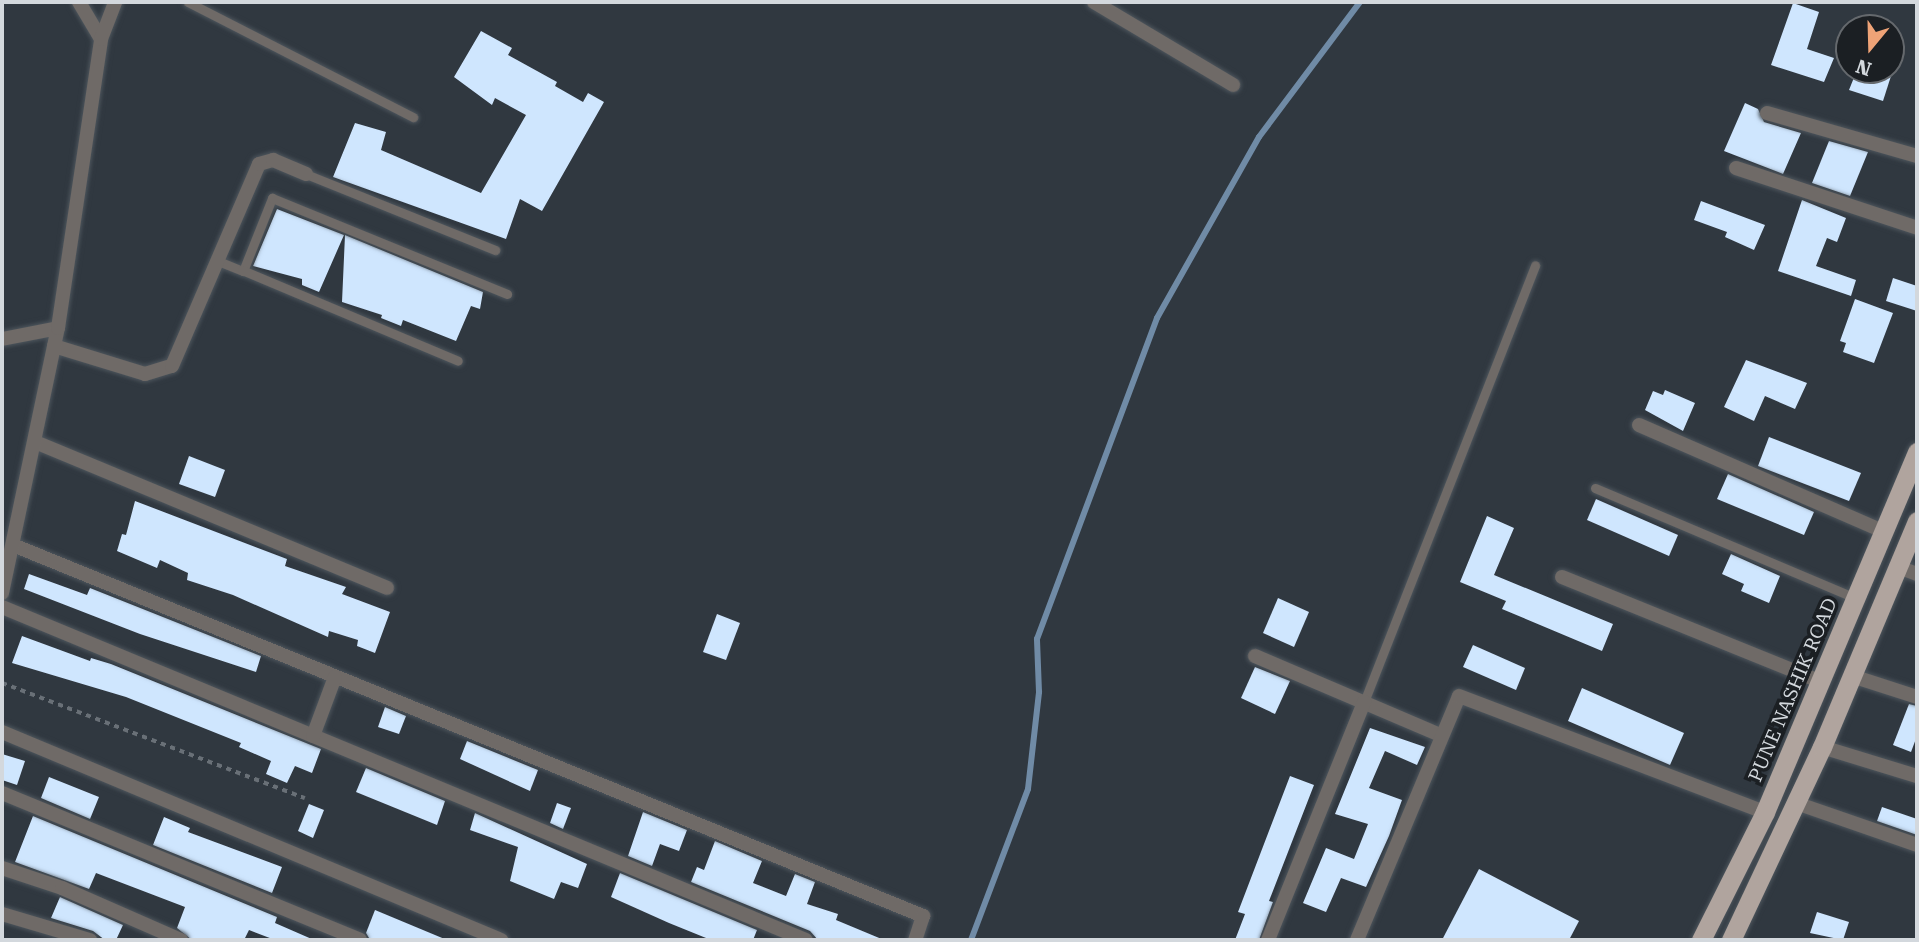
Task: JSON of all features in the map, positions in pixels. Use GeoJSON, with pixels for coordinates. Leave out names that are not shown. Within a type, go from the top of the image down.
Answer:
{"type":"FeatureCollection","features":[{"type":"Feature","properties":{"kind":"highway","name":"PUNE NASHIK ROAD"},"geometry":{"type":"LineString","coordinates":[[1701,940],[1765,812],[1917,452]]}},
{"type":"Feature","properties":{"kind":"highway"},"geometry":{"type":"LineString","coordinates":[[1731,940],[1822,747],[1917,521]]}},
{"type":"Feature","properties":{"kind":"street"},"geometry":{"type":"LineString","coordinates":[[79,2],[101,39]]}},
{"type":"Feature","properties":{"kind":"street"},"geometry":{"type":"LineString","coordinates":[[2,593],[58,328],[101,39],[115,2]]}},
{"type":"Feature","properties":{"kind":"street"},"geometry":{"type":"LineString","coordinates":[[1094,2],[1233,85]]}},
{"type":"Feature","properties":{"kind":"street"},"geometry":{"type":"LineString","coordinates":[[1767,113],[1917,156]]}},
{"type":"Feature","properties":{"kind":"street"},"geometry":{"type":"LineString","coordinates":[[54,346],[145,374],[159,373],[176,359],[259,164],[273,160],[306,174]]}},
{"type":"Feature","properties":{"kind":"street"},"geometry":{"type":"LineString","coordinates":[[1736,168],[1917,228]]}},
{"type":"Feature","properties":{"kind":"street"},"geometry":{"type":"LineString","coordinates":[[2,339],[58,328]]}},
{"type":"Feature","properties":{"kind":"street"},"geometry":{"type":"LineString","coordinates":[[1639,425],[1885,532]]}},
{"type":"Feature","properties":{"kind":"street"},"geometry":{"type":"LineString","coordinates":[[35,442],[387,588]]}},
{"type":"Feature","properties":{"kind":"street"},"geometry":{"type":"LineString","coordinates":[[13,545],[923,916],[915,940]]}},
{"type":"Feature","properties":{"kind":"street"},"geometry":{"type":"LineString","coordinates":[[1898,567],[1917,573]]}},
{"type":"Feature","properties":{"kind":"street"},"geometry":{"type":"LineString","coordinates":[[1562,577],[1822,682]]}},
{"type":"Feature","properties":{"kind":"street"},"geometry":{"type":"LineString","coordinates":[[2,607],[806,940]]}},
{"type":"Feature","properties":{"kind":"street"},"geometry":{"type":"LineString","coordinates":[[1255,656],[1440,735]]}},
{"type":"Feature","properties":{"kind":"street"},"geometry":{"type":"LineString","coordinates":[[1852,676],[1917,697]]}},
{"type":"Feature","properties":{"kind":"street"},"geometry":{"type":"LineString","coordinates":[[313,736],[335,677]]}},
{"type":"Feature","properties":{"kind":"street"},"geometry":{"type":"LineString","coordinates":[[1357,940],[1452,704],[1459,696],[1468,697],[1765,812]]}},
{"type":"Feature","properties":{"kind":"street"},"geometry":{"type":"LineString","coordinates":[[1268,940],[1364,702]]}},
{"type":"Feature","properties":{"kind":"street"},"geometry":{"type":"LineString","coordinates":[[2,732],[501,940]]}},
{"type":"Feature","properties":{"kind":"street"},"geometry":{"type":"LineString","coordinates":[[1822,747],[1917,776]]}},
{"type":"Feature","properties":{"kind":"street"},"geometry":{"type":"LineString","coordinates":[[2,793],[360,940]]}},
{"type":"Feature","properties":{"kind":"street"},"geometry":{"type":"LineString","coordinates":[[1796,803],[1917,845]]}},
{"type":"Feature","properties":{"kind":"street"},"geometry":{"type":"LineString","coordinates":[[2,868],[62,888],[181,940]]}},
{"type":"Feature","properties":{"kind":"street"},"geometry":{"type":"LineString","coordinates":[[2,914],[90,940]]}},
{"type":"Feature","properties":{"kind":"lane"},"geometry":{"type":"LineString","coordinates":[[188,2],[413,117]]}},
{"type":"Feature","properties":{"kind":"lane"},"geometry":{"type":"LineString","coordinates":[[306,174],[495,250]]}},
{"type":"Feature","properties":{"kind":"lane"},"geometry":{"type":"LineString","coordinates":[[242,270],[272,198],[507,294]]}},
{"type":"Feature","properties":{"kind":"lane"},"geometry":{"type":"LineString","coordinates":[[218,261],[458,361]]}},
{"type":"Feature","properties":{"kind":"lane"},"geometry":{"type":"LineString","coordinates":[[1364,702],[1535,265]]}},
{"type":"Feature","properties":{"kind":"lane"},"geometry":{"type":"LineString","coordinates":[[1595,488],[1857,599]]}},
{"type":"Feature","properties":{"kind":"path"},"geometry":{"type":"LineString","coordinates":[[2,683],[305,798]]}},
{"type":"Feature","properties":{"kind":"building"},"geometry":{"type":"Polygon","coordinates":[[[1793,3],[1819,12],[1807,49],[1834,58],[1824,82],[1771,65],[1793,3]]]}},
{"type":"Feature","properties":{"kind":"building"},"geometry":{"type":"Polygon","coordinates":[[[481,31],[512,48],[508,55],[557,82],[555,86],[583,102],[588,93],[604,102],[542,211],[520,199],[506,239],[333,177],[355,123],[386,132],[381,150],[481,193],[526,115],[495,98],[492,105],[454,77],[481,31]]]}},
{"type":"Feature","properties":{"kind":"building"},"geometry":{"type":"Polygon","coordinates":[[[1851,84],[1888,84],[1883,101],[1849,90],[1851,84]]]}},
{"type":"Feature","properties":{"kind":"building"},"geometry":{"type":"Polygon","coordinates":[[[1745,103],[1758,109],[1764,122],[1801,133],[1783,174],[1724,151],[1745,103]]]}},
{"type":"Feature","properties":{"kind":"building"},"geometry":{"type":"Polygon","coordinates":[[[1829,141],[1868,152],[1850,196],[1812,183],[1829,141]]]}},
{"type":"Feature","properties":{"kind":"building"},"geometry":{"type":"Polygon","coordinates":[[[1802,200],[1846,218],[1837,242],[1827,238],[1816,266],[1856,280],[1851,296],[1778,271],[1802,200]]]}},
{"type":"Feature","properties":{"kind":"building"},"geometry":{"type":"Polygon","coordinates":[[[1701,201],[1765,225],[1754,250],[1725,237],[1727,232],[1694,220],[1701,201]]]}},
{"type":"Feature","properties":{"kind":"building"},"geometry":{"type":"Polygon","coordinates":[[[277,209],[344,235],[319,292],[302,285],[302,279],[253,266],[277,209]]]}},
{"type":"Feature","properties":{"kind":"building"},"geometry":{"type":"Polygon","coordinates":[[[345,235],[483,292],[480,309],[471,306],[456,341],[403,320],[401,326],[381,318],[382,315],[342,302],[345,235]]]}},
{"type":"Feature","properties":{"kind":"building"},"geometry":{"type":"Polygon","coordinates":[[[1893,278],[1917,286],[1917,311],[1886,301],[1893,278]]]}},
{"type":"Feature","properties":{"kind":"building"},"geometry":{"type":"Polygon","coordinates":[[[1855,299],[1893,313],[1874,363],[1843,352],[1846,343],[1840,341],[1855,299]]]}},
{"type":"Feature","properties":{"kind":"building"},"geometry":{"type":"Polygon","coordinates":[[[1746,360],[1807,383],[1795,409],[1765,396],[1754,421],[1724,407],[1746,360]]]}},
{"type":"Feature","properties":{"kind":"building"},"geometry":{"type":"Polygon","coordinates":[[[1665,390],[1695,403],[1683,431],[1645,410],[1653,391],[1663,395],[1665,390]]]}},
{"type":"Feature","properties":{"kind":"building"},"geometry":{"type":"Polygon","coordinates":[[[1769,437],[1861,473],[1849,501],[1758,466],[1769,437]]]}},
{"type":"Feature","properties":{"kind":"building"},"geometry":{"type":"Polygon","coordinates":[[[189,456],[225,470],[215,497],[179,484],[189,456]]]}},
{"type":"Feature","properties":{"kind":"building"},"geometry":{"type":"Polygon","coordinates":[[[1728,474],[1814,512],[1804,535],[1717,499],[1728,474]]]}},
{"type":"Feature","properties":{"kind":"building"},"geometry":{"type":"Polygon","coordinates":[[[1596,499],[1678,535],[1669,556],[1587,520],[1596,499]]]}},
{"type":"Feature","properties":{"kind":"building"},"geometry":{"type":"Polygon","coordinates":[[[135,501],[287,559],[285,566],[346,587],[342,594],[390,612],[375,653],[357,646],[358,640],[329,631],[328,637],[233,595],[187,580],[188,573],[160,560],[157,568],[117,551],[122,534],[126,535],[135,501]]]}},
{"type":"Feature","properties":{"kind":"building"},"geometry":{"type":"Polygon","coordinates":[[[1487,516],[1514,528],[1494,575],[1613,624],[1602,651],[1502,609],[1506,601],[1460,582],[1487,516]]]}},
{"type":"Feature","properties":{"kind":"building"},"geometry":{"type":"Polygon","coordinates":[[[1731,554],[1780,576],[1769,603],[1741,591],[1744,584],[1722,574],[1731,554]]]}},
{"type":"Feature","properties":{"kind":"building"},"geometry":{"type":"Polygon","coordinates":[[[29,574],[87,595],[90,588],[261,656],[256,672],[140,634],[24,589],[29,574]]]}},
{"type":"Feature","properties":{"kind":"building"},"geometry":{"type":"Polygon","coordinates":[[[1278,598],[1309,612],[1294,647],[1263,633],[1278,598]]]}},
{"type":"Feature","properties":{"kind":"building"},"geometry":{"type":"Polygon","coordinates":[[[717,614],[740,623],[726,660],[703,652],[717,614]]]}},
{"type":"Feature","properties":{"kind":"building"},"geometry":{"type":"Polygon","coordinates":[[[22,636],[90,661],[91,658],[111,664],[321,749],[312,773],[295,766],[287,783],[266,774],[271,761],[239,747],[241,743],[126,697],[12,663],[22,636]]]}},
{"type":"Feature","properties":{"kind":"building"},"geometry":{"type":"Polygon","coordinates":[[[1473,645],[1525,668],[1516,690],[1463,667],[1473,645]]]}},
{"type":"Feature","properties":{"kind":"building"},"geometry":{"type":"Polygon","coordinates":[[[1255,667],[1290,681],[1275,714],[1241,698],[1255,667]]]}},
{"type":"Feature","properties":{"kind":"building"},"geometry":{"type":"Polygon","coordinates":[[[1582,688],[1684,733],[1670,765],[1568,721],[1582,688]]]}},
{"type":"Feature","properties":{"kind":"building"},"geometry":{"type":"Polygon","coordinates":[[[1909,704],[1917,706],[1917,736],[1911,752],[1893,745],[1909,704]]]}},
{"type":"Feature","properties":{"kind":"building"},"geometry":{"type":"Polygon","coordinates":[[[385,707],[406,716],[399,734],[378,727],[385,707]]]}},
{"type":"Feature","properties":{"kind":"building"},"geometry":{"type":"Polygon","coordinates":[[[1370,728],[1425,747],[1417,765],[1385,751],[1369,788],[1402,800],[1389,836],[1366,887],[1341,878],[1326,912],[1303,903],[1326,848],[1354,859],[1368,824],[1335,814],[1370,728]]]}},
{"type":"Feature","properties":{"kind":"building"},"geometry":{"type":"Polygon","coordinates":[[[467,741],[538,770],[530,791],[460,759],[467,741]]]}},
{"type":"Feature","properties":{"kind":"building"},"geometry":{"type":"Polygon","coordinates":[[[2,754],[25,761],[17,785],[2,780],[2,754]]]}},
{"type":"Feature","properties":{"kind":"building"},"geometry":{"type":"Polygon","coordinates":[[[366,768],[445,801],[437,825],[356,792],[366,768]]]}},
{"type":"Feature","properties":{"kind":"building"},"geometry":{"type":"Polygon","coordinates":[[[1290,776],[1314,785],[1269,901],[1273,902],[1259,940],[1235,940],[1245,914],[1238,912],[1290,776]]]}},
{"type":"Feature","properties":{"kind":"building"},"geometry":{"type":"Polygon","coordinates":[[[49,777],[99,797],[90,819],[41,798],[49,777]]]}},
{"type":"Feature","properties":{"kind":"building"},"geometry":{"type":"Polygon","coordinates":[[[557,803],[571,808],[563,829],[550,823],[557,803]]]}},
{"type":"Feature","properties":{"kind":"building"},"geometry":{"type":"Polygon","coordinates":[[[309,804],[324,810],[313,838],[298,831],[309,804]]]}},
{"type":"Feature","properties":{"kind":"building"},"geometry":{"type":"Polygon","coordinates":[[[1882,807],[1917,819],[1917,835],[1877,821],[1882,807]]]}},
{"type":"Feature","properties":{"kind":"building"},"geometry":{"type":"Polygon","coordinates":[[[643,812],[687,830],[679,851],[660,844],[652,866],[628,856],[643,812]]]}},
{"type":"Feature","properties":{"kind":"building"},"geometry":{"type":"Polygon","coordinates":[[[475,813],[587,864],[578,888],[561,882],[554,899],[510,881],[518,847],[470,830],[475,813]]]}},
{"type":"Feature","properties":{"kind":"building"},"geometry":{"type":"Polygon","coordinates":[[[33,816],[277,917],[275,923],[314,940],[275,940],[249,930],[244,940],[192,940],[177,928],[185,907],[96,873],[89,889],[15,862],[33,816]]]}},
{"type":"Feature","properties":{"kind":"building"},"geometry":{"type":"Polygon","coordinates":[[[164,817],[190,828],[188,832],[282,867],[272,893],[153,845],[164,817]]]}},
{"type":"Feature","properties":{"kind":"building"},"geometry":{"type":"Polygon","coordinates":[[[715,841],[762,861],[753,883],[786,896],[795,874],[815,882],[807,904],[838,914],[836,920],[884,940],[818,940],[810,931],[691,882],[697,867],[704,870],[715,841]]]}},
{"type":"Feature","properties":{"kind":"building"},"geometry":{"type":"Polygon","coordinates":[[[1479,869],[1579,921],[1569,940],[1442,940],[1479,869]]]}},
{"type":"Feature","properties":{"kind":"building"},"geometry":{"type":"Polygon","coordinates":[[[620,873],[757,930],[753,940],[711,940],[611,897],[620,873]]]}},
{"type":"Feature","properties":{"kind":"building"},"geometry":{"type":"Polygon","coordinates":[[[60,897],[123,925],[116,940],[105,940],[93,931],[51,918],[60,897]]]}},
{"type":"Feature","properties":{"kind":"building"},"geometry":{"type":"Polygon","coordinates":[[[375,910],[447,940],[369,938],[366,933],[375,910]]]}},
{"type":"Feature","properties":{"kind":"building"},"geometry":{"type":"Polygon","coordinates":[[[1817,912],[1849,922],[1843,940],[1810,933],[1817,912]]]}},
{"type":"Feature","properties":{"kind":"waterway"},"geometry":{"type":"LineString","coordinates":[[971,940],[1028,789],[1039,692],[1037,639],[1157,318],[1259,137],[1360,2]]}}]}
